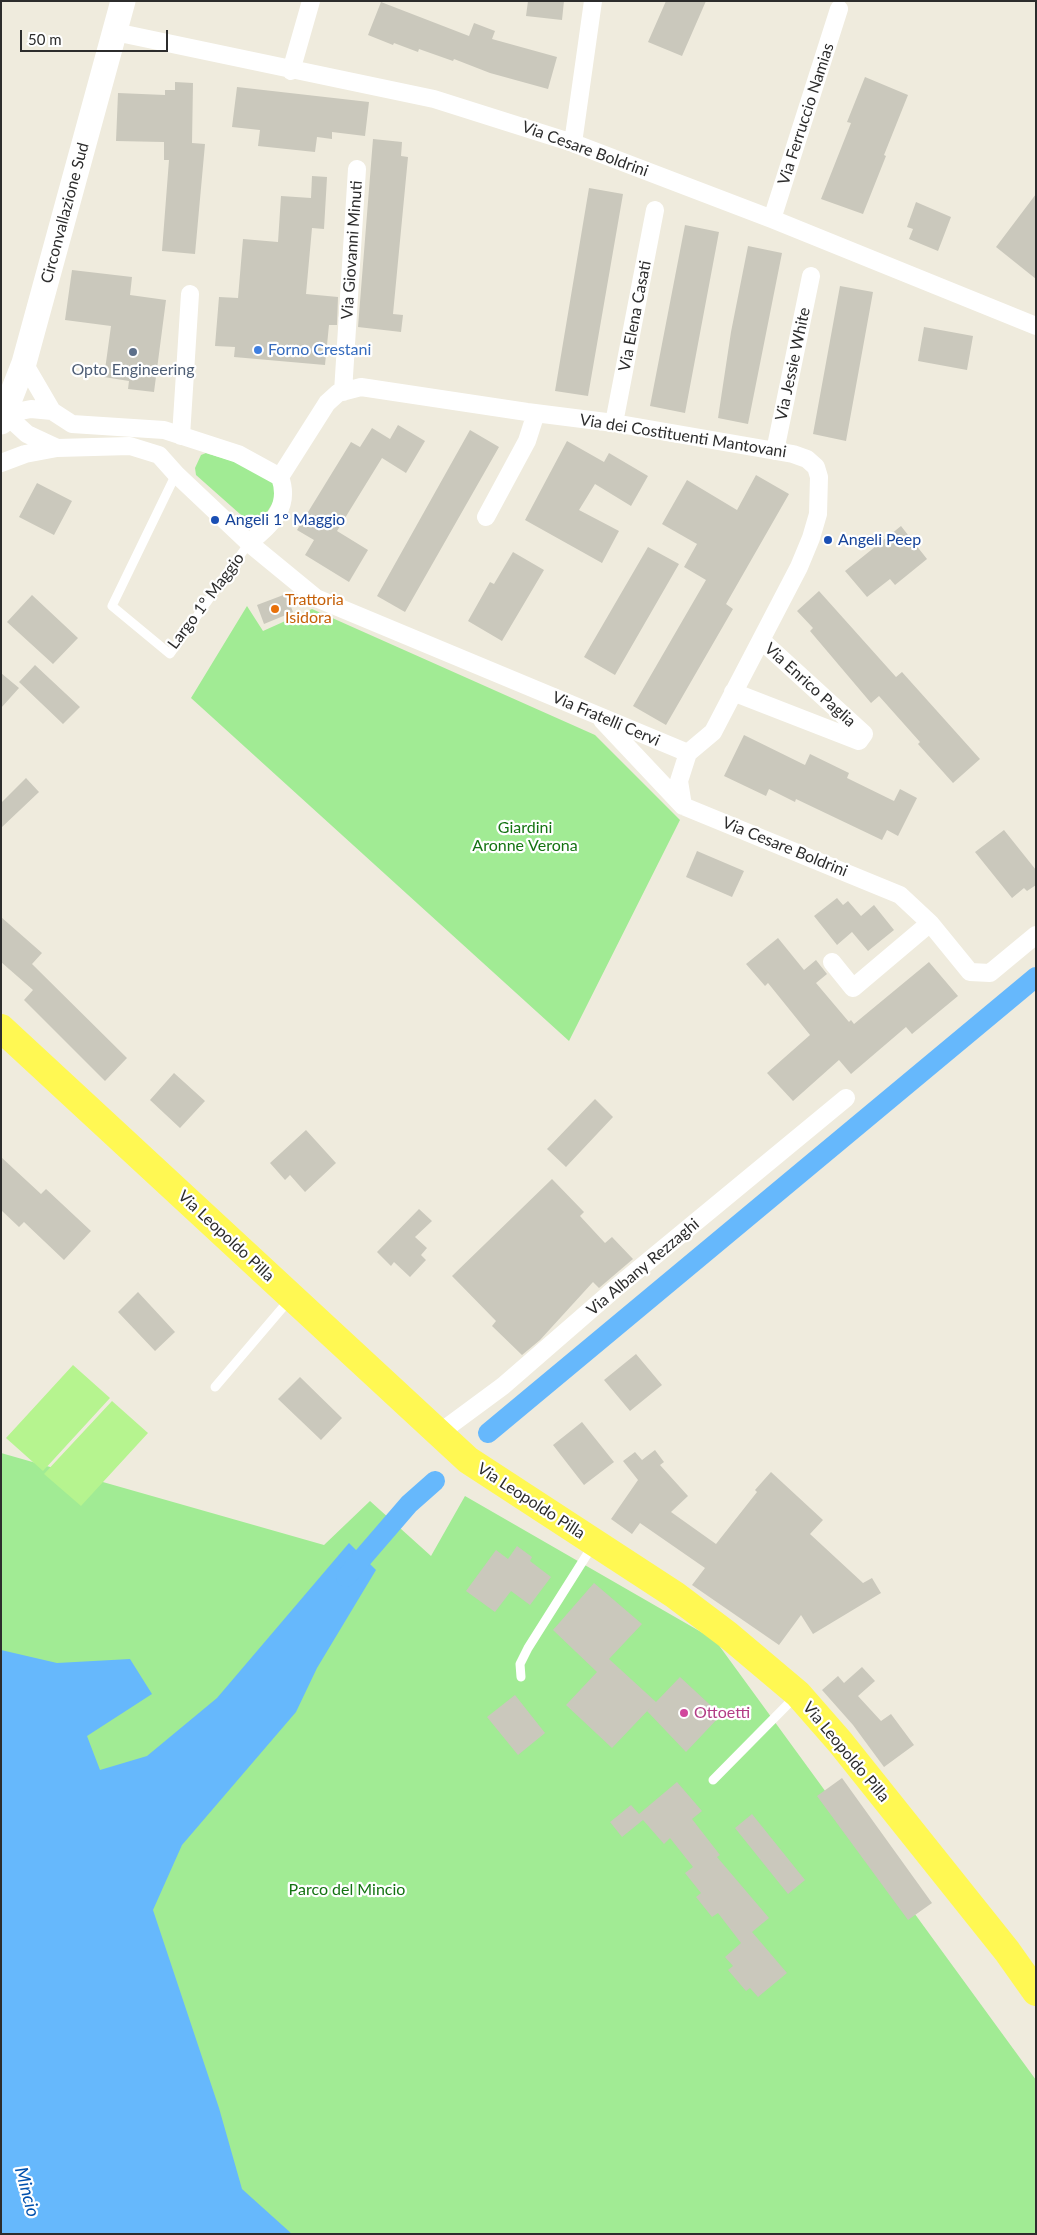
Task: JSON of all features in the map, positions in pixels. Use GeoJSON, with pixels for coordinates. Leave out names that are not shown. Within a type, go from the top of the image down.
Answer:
{"type":"FeatureCollection","features":[{"type":"Feature","properties":{"kind":"main road","name":"Circonvallazione Sud"},"geometry":{"type":"LineString","coordinates":[[3,418],[24,363],[123,1]]}},
{"type":"Feature","properties":{"kind":"main road","name":"Via Leopoldo Pilla"},"geometry":{"type":"LineString","coordinates":[[1,1028],[443,1438],[488,1474],[638,1570],[721,1630],[798,1694],[847,1750],[1007,1951],[1036,1992]]}},
{"type":"Feature","properties":{"kind":"street"},"geometry":{"type":"LineString","coordinates":[[291,71],[311,1]]}},
{"type":"Feature","properties":{"kind":"street"},"geometry":{"type":"LineString","coordinates":[[573,143],[593,1]]}},
{"type":"Feature","properties":{"kind":"street","name":"Via Ferruccio Namias"},"geometry":{"type":"LineString","coordinates":[[772,219],[839,9]]}},
{"type":"Feature","properties":{"kind":"street","name":"Via Cesare Boldrini"},"geometry":{"type":"LineString","coordinates":[[115,32],[291,71],[434,99],[573,143],[772,219],[1036,326]]}},
{"type":"Feature","properties":{"kind":"street","name":"Via Giovanni Minuti"},"geometry":{"type":"LineString","coordinates":[[343,392],[357,169]]}},
{"type":"Feature","properties":{"kind":"street","name":"Via Elena Casati"},"geometry":{"type":"LineString","coordinates":[[614,423],[655,210]]}},
{"type":"Feature","properties":{"kind":"street","name":"Via Jessie White"},"geometry":{"type":"LineString","coordinates":[[775,451],[811,276]]}},
{"type":"Feature","properties":{"kind":"street"},"geometry":{"type":"LineString","coordinates":[[181,436],[190,294]]}},
{"type":"Feature","properties":{"kind":"street"},"geometry":{"type":"LineString","coordinates":[[24,363],[52,411],[72,424],[164,430],[238,454],[280,477],[327,403],[343,392]]}},
{"type":"Feature","properties":{"kind":"street","name":"Via dei Costituenti Mantovani"},"geometry":{"type":"LineString","coordinates":[[343,392],[361,387],[536,414],[614,423],[775,451],[807,459],[816,467],[819,477],[818,514],[808,546],[761,640]]}},
{"type":"Feature","properties":{"kind":"street"},"geometry":{"type":"LineString","coordinates":[[3,418],[31,410],[52,411]]}},
{"type":"Feature","properties":{"kind":"street"},"geometry":{"type":"LineString","coordinates":[[486,516],[527,441],[536,414]]}},
{"type":"Feature","properties":{"kind":"street"},"geometry":{"type":"LineString","coordinates":[[3,418],[27,434],[57,448]]}},
{"type":"Feature","properties":{"kind":"street","name":"Largo 1° Maggio"},"geometry":{"type":"LineString","coordinates":[[1,463],[25,454],[57,448],[130,446],[159,455],[176,474],[249,543],[269,526],[283,505],[285,489],[280,477]]}},
{"type":"Feature","properties":{"kind":"street","name":"Via Fratelli Cervi"},"geometry":{"type":"LineString","coordinates":[[249,543],[316,598],[688,753]]}},
{"type":"Feature","properties":{"kind":"street"},"geometry":{"type":"LineString","coordinates":[[683,806],[679,781],[688,753],[713,732],[761,640]]}},
{"type":"Feature","properties":{"kind":"street","name":"Via Enrico Paglia"},"geometry":{"type":"LineString","coordinates":[[733,692],[859,741],[864,734],[761,640]]}},
{"type":"Feature","properties":{"kind":"street"},"geometry":{"type":"LineString","coordinates":[[597,715],[683,806]]}},
{"type":"Feature","properties":{"kind":"street","name":"Via Cesare Boldrini"},"geometry":{"type":"LineString","coordinates":[[683,806],[900,895],[930,923],[970,972],[990,973],[1036,935]]}},
{"type":"Feature","properties":{"kind":"street"},"geometry":{"type":"LineString","coordinates":[[832,962],[853,988],[930,923]]}},
{"type":"Feature","properties":{"kind":"street","name":"Via Albany Rezzaghi"},"geometry":{"type":"LineString","coordinates":[[443,1438],[617,1287],[846,1098]]}},
{"type":"Feature","properties":{"kind":"lane","name":"Largo 1° Maggio"},"geometry":{"type":"LineString","coordinates":[[176,474],[112,606],[170,654],[249,543]]}},
{"type":"Feature","properties":{"kind":"lane"},"geometry":{"type":"LineString","coordinates":[[216,1387],[292,1297]]}},
{"type":"Feature","properties":{"kind":"lane"},"geometry":{"type":"LineString","coordinates":[[521,1677],[520,1664],[528,1648],[595,1542]]}},
{"type":"Feature","properties":{"kind":"lane"},"geometry":{"type":"LineString","coordinates":[[713,1780],[798,1694]]}},
{"type":"Feature","properties":{"kind":"green space"},"geometry":{"type":"Polygon","coordinates":[[[206,453],[249,467],[270,479],[275,487],[276,495],[265,516],[249,522],[196,475],[195,468],[201,455],[206,453]]]}},
{"type":"Feature","properties":{"kind":"green space","name":"Giardini Aronne Verona"},"geometry":{"type":"Polygon","coordinates":[[[247,606],[263,631],[312,609],[595,735],[680,820],[569,1041],[191,698],[247,606]]]}},
{"type":"Feature","properties":{"kind":"green space"},"geometry":{"type":"Polygon","coordinates":[[[73,1365],[110,1398],[43,1471],[6,1438],[73,1365]]]}},
{"type":"Feature","properties":{"kind":"green space"},"geometry":{"type":"Polygon","coordinates":[[[112,1401],[148,1433],[81,1506],[44,1474],[112,1401]]]}},
{"type":"Feature","properties":{"kind":"green space","name":"Parco del Mincio"},"geometry":{"type":"Polygon","coordinates":[[[1,1453],[324,1545],[370,1501],[431,1556],[465,1496],[715,1640],[1036,2080],[1036,2234],[1,2234],[1,1453]]]}},
{"type":"Feature","properties":{"kind":"water","name":"Mincio"},"geometry":{"type":"Polygon","coordinates":[[[349,1543],[376,1570],[317,1668],[296,1712],[182,1845],[153,1910],[219,2108],[242,2189],[292,2234],[1,2234],[1,1650],[57,1663],[130,1659],[152,1694],[87,1736],[100,1770],[147,1756],[217,1698],[349,1543]]]}},
{"type":"Feature","properties":{"kind":"building"},"geometry":{"type":"Polygon","coordinates":[[[528,1],[564,1],[562,20],[526,16],[528,1]]]}},
{"type":"Feature","properties":{"kind":"building"},"geometry":{"type":"Polygon","coordinates":[[[666,1],[706,1],[682,56],[648,42],[666,1]]]}},
{"type":"Feature","properties":{"kind":"building"},"geometry":{"type":"Polygon","coordinates":[[[381,2],[469,36],[474,23],[495,31],[492,39],[557,57],[548,89],[490,73],[454,59],[453,61],[419,49],[418,52],[394,43],[393,45],[368,35],[381,2]]]}},
{"type":"Feature","properties":{"kind":"building"},"geometry":{"type":"Polygon","coordinates":[[[865,77],[908,95],[863,214],[821,199],[851,123],[847,122],[865,77]]]}},
{"type":"Feature","properties":{"kind":"building"},"geometry":{"type":"Polygon","coordinates":[[[175,82],[193,83],[192,143],[205,144],[195,254],[162,251],[169,160],[164,160],[164,142],[116,141],[118,93],[165,95],[165,90],[175,90],[175,82]]]}},
{"type":"Feature","properties":{"kind":"building"},"geometry":{"type":"Polygon","coordinates":[[[237,87],[369,102],[365,136],[332,132],[332,139],[317,137],[315,152],[258,146],[260,130],[232,127],[237,87]]]}},
{"type":"Feature","properties":{"kind":"building"},"geometry":{"type":"Polygon","coordinates":[[[373,139],[402,142],[401,156],[408,157],[393,314],[403,315],[401,332],[358,327],[373,139]]]}},
{"type":"Feature","properties":{"kind":"building"},"geometry":{"type":"Polygon","coordinates":[[[312,176],[327,177],[324,229],[312,228],[306,294],[338,297],[337,325],[329,325],[325,365],[234,357],[235,347],[215,346],[219,297],[238,298],[243,239],[278,242],[281,196],[311,198],[312,176]]]}},
{"type":"Feature","properties":{"kind":"building"},"geometry":{"type":"Polygon","coordinates":[[[589,188],[623,194],[588,396],[555,391],[589,188]]]}},
{"type":"Feature","properties":{"kind":"building"},"geometry":{"type":"Polygon","coordinates":[[[1036,194],[1036,279],[996,247],[1036,194]]]}},
{"type":"Feature","properties":{"kind":"building"},"geometry":{"type":"Polygon","coordinates":[[[916,202],[951,217],[938,251],[909,239],[913,229],[907,227],[916,202]]]}},
{"type":"Feature","properties":{"kind":"building"},"geometry":{"type":"Polygon","coordinates":[[[685,225],[719,232],[685,413],[650,406],[685,225]]]}},
{"type":"Feature","properties":{"kind":"building"},"geometry":{"type":"Polygon","coordinates":[[[748,246],[782,253],[748,424],[718,418],[731,332],[748,246]]]}},
{"type":"Feature","properties":{"kind":"building","name":"Opto Engineering"},"geometry":{"type":"Polygon","coordinates":[[[72,270],[132,277],[130,295],[166,300],[154,392],[128,389],[129,381],[104,377],[111,326],[65,320],[72,270]]]}},
{"type":"Feature","properties":{"kind":"building"},"geometry":{"type":"Polygon","coordinates":[[[840,286],[873,292],[846,441],[813,434],[840,286]]]}},
{"type":"Feature","properties":{"kind":"building"},"geometry":{"type":"Polygon","coordinates":[[[924,327],[973,336],[967,370],[918,361],[924,327]]]}},
{"type":"Feature","properties":{"kind":"building"},"geometry":{"type":"Polygon","coordinates":[[[398,425],[425,441],[406,473],[382,458],[337,531],[368,550],[349,582],[305,555],[314,540],[297,530],[351,442],[360,447],[372,428],[390,439],[398,425]]]}},
{"type":"Feature","properties":{"kind":"building"},"geometry":{"type":"Polygon","coordinates":[[[470,430],[499,447],[405,612],[377,596],[470,430]]]}},
{"type":"Feature","properties":{"kind":"building"},"geometry":{"type":"Polygon","coordinates":[[[567,441],[604,462],[609,453],[648,476],[631,506],[595,484],[579,510],[619,531],[602,563],[525,520],[567,441]]]}},
{"type":"Feature","properties":{"kind":"building"},"geometry":{"type":"Polygon","coordinates":[[[756,475],[789,494],[726,604],[733,609],[666,725],[633,706],[706,580],[684,567],[697,544],[662,524],[687,480],[737,510],[756,475]]]}},
{"type":"Feature","properties":{"kind":"building"},"geometry":{"type":"Polygon","coordinates":[[[37,483],[72,501],[54,535],[19,517],[37,483]]]}},
{"type":"Feature","properties":{"kind":"building"},"geometry":{"type":"Polygon","coordinates":[[[901,526],[927,559],[895,585],[890,579],[867,597],[845,571],[901,526]]]}},
{"type":"Feature","properties":{"kind":"building"},"geometry":{"type":"Polygon","coordinates":[[[648,547],[679,564],[615,675],[584,657],[648,547]]]}},
{"type":"Feature","properties":{"kind":"building"},"geometry":{"type":"Polygon","coordinates":[[[513,552],[544,570],[502,641],[468,621],[490,582],[494,584],[513,552]]]}},
{"type":"Feature","properties":{"kind":"building"},"geometry":{"type":"Polygon","coordinates":[[[819,591],[896,677],[902,672],[980,759],[953,783],[879,696],[871,703],[810,631],[813,628],[797,611],[819,591]]]}},
{"type":"Feature","properties":{"kind":"building","name":"Trattoria Isidora"},"geometry":{"type":"Polygon","coordinates":[[[286,594],[293,612],[264,624],[257,605],[286,594]]]}},
{"type":"Feature","properties":{"kind":"building"},"geometry":{"type":"Polygon","coordinates":[[[32,595],[78,638],[53,664],[7,622],[32,595]]]}},
{"type":"Feature","properties":{"kind":"building"},"geometry":{"type":"Polygon","coordinates":[[[35,665],[80,707],[63,724],[19,682],[35,665]]]}},
{"type":"Feature","properties":{"kind":"building"},"geometry":{"type":"Polygon","coordinates":[[[1,673],[19,688],[1,708],[1,673]]]}},
{"type":"Feature","properties":{"kind":"building"},"geometry":{"type":"Polygon","coordinates":[[[744,735],[805,765],[810,754],[849,773],[847,778],[894,801],[900,789],[917,798],[898,836],[887,830],[882,840],[796,799],[795,802],[769,789],[766,796],[724,776],[744,735]]]}},
{"type":"Feature","properties":{"kind":"building"},"geometry":{"type":"Polygon","coordinates":[[[26,778],[39,792],[1,828],[1,803],[26,778]]]}},
{"type":"Feature","properties":{"kind":"building"},"geometry":{"type":"Polygon","coordinates":[[[1004,830],[1036,870],[1036,885],[1027,891],[1024,888],[1012,898],[975,852],[1004,830]]]}},
{"type":"Feature","properties":{"kind":"building"},"geometry":{"type":"Polygon","coordinates":[[[697,851],[744,871],[732,897],[686,877],[697,851]]]}},
{"type":"Feature","properties":{"kind":"building"},"geometry":{"type":"Polygon","coordinates":[[[837,898],[843,905],[848,901],[861,916],[874,905],[894,930],[868,951],[852,932],[837,945],[814,916],[837,898]]]}},
{"type":"Feature","properties":{"kind":"building"},"geometry":{"type":"Polygon","coordinates":[[[1,917],[42,953],[32,964],[127,1058],[105,1081],[24,1000],[33,990],[1,962],[1,917]]]}},
{"type":"Feature","properties":{"kind":"building"},"geometry":{"type":"Polygon","coordinates":[[[778,938],[804,970],[816,960],[827,974],[816,983],[849,1022],[851,1020],[854,1024],[929,962],[958,996],[912,1034],[906,1027],[851,1074],[839,1060],[793,1101],[767,1073],[810,1035],[768,983],[765,986],[746,964],[778,938]]]}},
{"type":"Feature","properties":{"kind":"building"},"geometry":{"type":"Polygon","coordinates":[[[174,1073],[205,1101],[180,1128],[150,1100],[174,1073]]]}},
{"type":"Feature","properties":{"kind":"building"},"geometry":{"type":"Polygon","coordinates":[[[595,1099],[613,1117],[566,1167],[547,1149],[595,1099]]]}},
{"type":"Feature","properties":{"kind":"building"},"geometry":{"type":"Polygon","coordinates":[[[306,1130],[336,1163],[305,1192],[290,1175],[285,1180],[270,1163],[306,1130]]]}},
{"type":"Feature","properties":{"kind":"building"},"geometry":{"type":"Polygon","coordinates":[[[1,1157],[41,1194],[46,1189],[91,1231],[64,1260],[24,1222],[19,1227],[1,1210],[1,1157]]]}},
{"type":"Feature","properties":{"kind":"building"},"geometry":{"type":"Polygon","coordinates":[[[552,1179],[584,1212],[580,1216],[605,1243],[612,1237],[633,1259],[599,1288],[593,1282],[540,1340],[522,1355],[492,1326],[496,1321],[452,1276],[552,1179]]]}},
{"type":"Feature","properties":{"kind":"building"},"geometry":{"type":"Polygon","coordinates":[[[419,1209],[432,1221],[415,1237],[427,1248],[421,1255],[426,1260],[410,1277],[394,1262],[391,1266],[377,1252],[419,1209]]]}},
{"type":"Feature","properties":{"kind":"building"},"geometry":{"type":"Polygon","coordinates":[[[138,1292],[175,1332],[155,1351],[118,1312],[138,1292]]]}},
{"type":"Feature","properties":{"kind":"building"},"geometry":{"type":"Polygon","coordinates":[[[636,1354],[662,1385],[630,1411],[604,1380],[636,1354]]]}},
{"type":"Feature","properties":{"kind":"building"},"geometry":{"type":"Polygon","coordinates":[[[300,1377],[342,1418],[321,1440],[278,1399],[300,1377]]]}},
{"type":"Feature","properties":{"kind":"building"},"geometry":{"type":"Polygon","coordinates":[[[582,1422],[614,1462],[584,1485],[553,1445],[582,1422]]]}},
{"type":"Feature","properties":{"kind":"building"},"geometry":{"type":"Polygon","coordinates":[[[655,1450],[664,1462],[660,1465],[688,1496],[671,1512],[716,1544],[757,1492],[755,1490],[771,1472],[823,1520],[810,1534],[863,1583],[872,1578],[881,1593],[813,1634],[801,1615],[779,1645],[692,1585],[705,1568],[640,1523],[632,1534],[611,1519],[638,1480],[623,1461],[635,1452],[642,1460],[655,1450]]]}},
{"type":"Feature","properties":{"kind":"building"},"geometry":{"type":"Polygon","coordinates":[[[517,1546],[532,1557],[530,1561],[551,1577],[530,1605],[511,1591],[495,1612],[466,1591],[496,1550],[508,1559],[517,1546]]]}},
{"type":"Feature","properties":{"kind":"building"},"geometry":{"type":"Polygon","coordinates":[[[594,1583],[642,1624],[609,1659],[656,1702],[680,1677],[721,1715],[686,1752],[647,1711],[612,1748],[566,1705],[597,1672],[553,1630],[594,1583]]]}},
{"type":"Feature","properties":{"kind":"building"},"geometry":{"type":"Polygon","coordinates":[[[862,1667],[875,1681],[858,1696],[881,1721],[891,1714],[914,1745],[884,1767],[853,1725],[822,1690],[838,1676],[844,1683],[862,1667]]]}},
{"type":"Feature","properties":{"kind":"building"},"geometry":{"type":"Polygon","coordinates":[[[515,1695],[545,1733],[518,1755],[487,1717],[515,1695]]]}},
{"type":"Feature","properties":{"kind":"building"},"geometry":{"type":"Polygon","coordinates":[[[842,1778],[932,1903],[908,1920],[817,1796],[842,1778]]]}},
{"type":"Feature","properties":{"kind":"building"},"geometry":{"type":"Polygon","coordinates":[[[677,1782],[702,1811],[692,1819],[720,1855],[717,1857],[769,1918],[752,1932],[787,1973],[758,1997],[750,1988],[746,1991],[728,1970],[733,1966],[725,1957],[741,1943],[718,1913],[712,1917],[696,1897],[701,1893],[685,1873],[693,1867],[670,1838],[664,1844],[643,1820],[622,1837],[610,1822],[631,1805],[639,1814],[677,1782]]]}},
{"type":"Feature","properties":{"kind":"building"},"geometry":{"type":"Polygon","coordinates":[[[752,1814],[805,1880],[788,1894],[735,1828],[752,1814]]]}},
{"type":"Feature","properties":{"kind":"waterway"},"geometry":{"type":"LineString","coordinates":[[488,1433],[1036,977]]}},
{"type":"Feature","properties":{"kind":"waterway"},"geometry":{"type":"LineString","coordinates":[[346,1577],[409,1504],[435,1481]]}},
{"type":"Feature","properties":{"kind":"place","name":"Forno Crestani"},"geometry":{"type":"Point","coordinates":[258,350]}},
{"type":"Feature","properties":{"kind":"place","name":"Opto Engineering"},"geometry":{"type":"Point","coordinates":[133,352]}},
{"type":"Feature","properties":{"kind":"place","name":"Angeli 1° Maggio"},"geometry":{"type":"Point","coordinates":[215,520]}},
{"type":"Feature","properties":{"kind":"place","name":"Angeli Peep"},"geometry":{"type":"Point","coordinates":[828,540]}},
{"type":"Feature","properties":{"kind":"place","name":"Trattoria Isidora"},"geometry":{"type":"Point","coordinates":[275,609]}},
{"type":"Feature","properties":{"kind":"place","name":"Ottoetti"},"geometry":{"type":"Point","coordinates":[684,1713]}}]}
